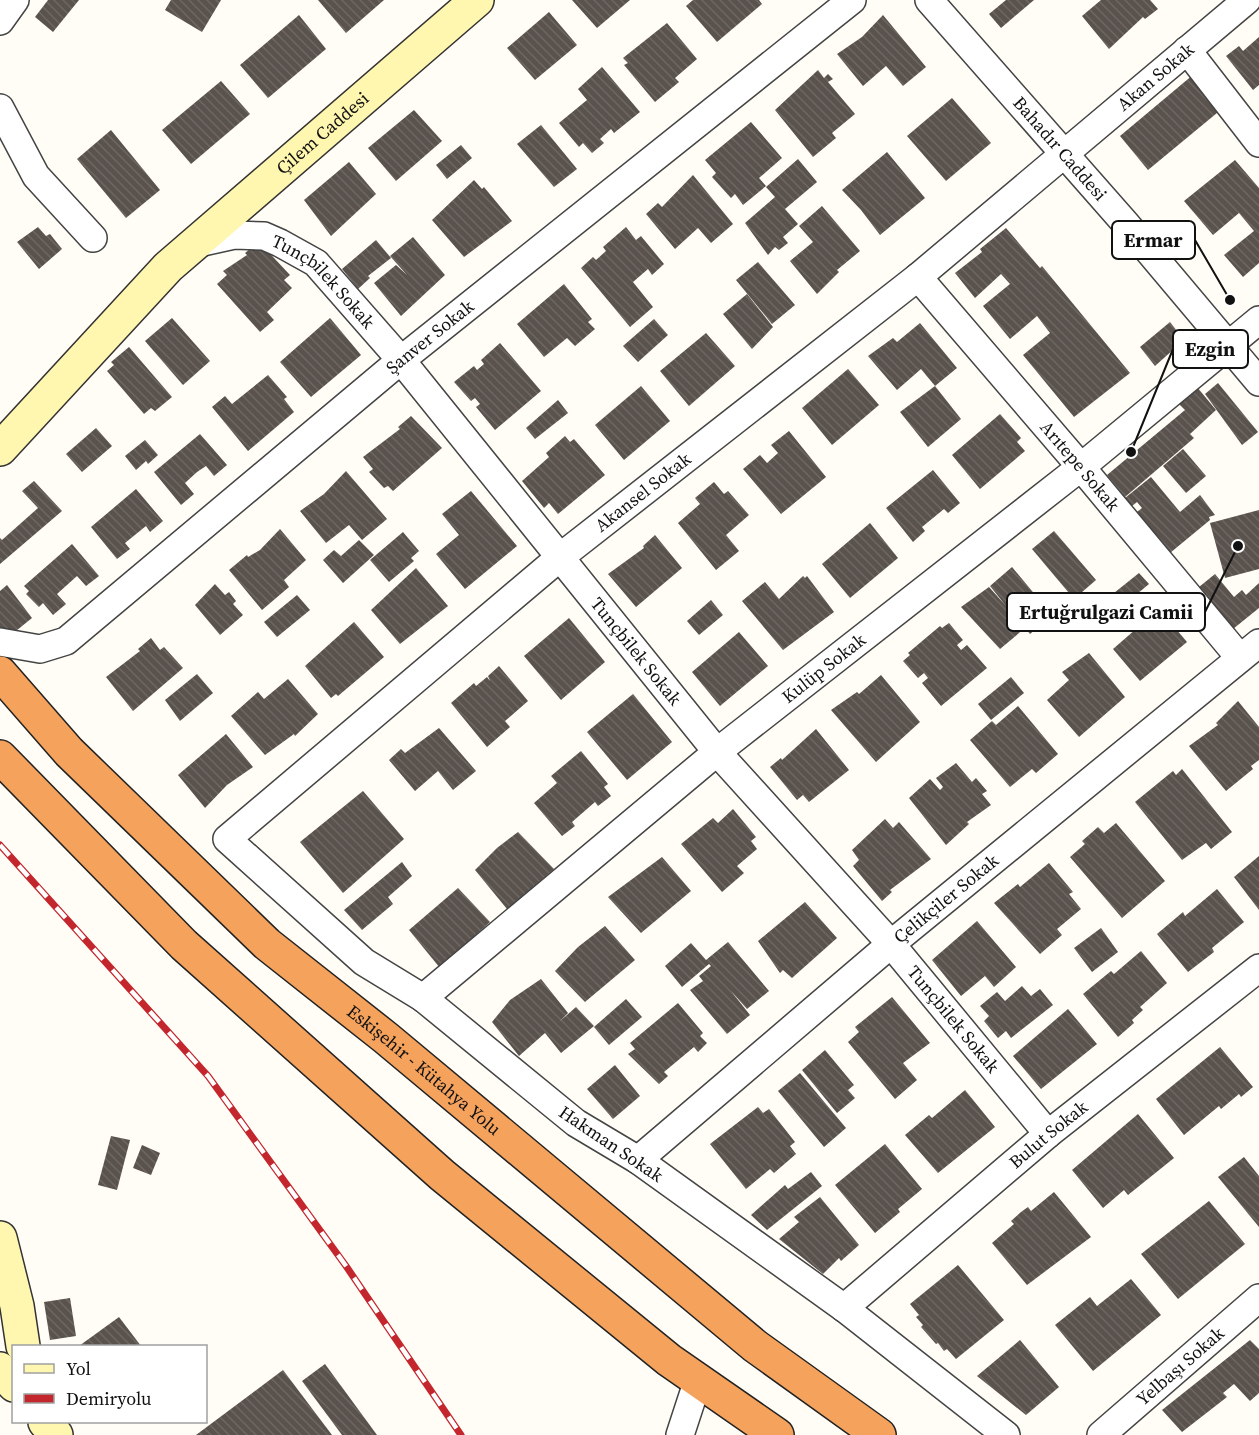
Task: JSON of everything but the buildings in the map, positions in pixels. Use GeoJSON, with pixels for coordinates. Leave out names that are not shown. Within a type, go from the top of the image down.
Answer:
{"type":"FeatureCollection","features":[{"type":"Feature","properties":{"kind":"highway","name":"Eskişehir - Kütahya Yolu"},"geometry":{"type":"LineString","coordinates":[[0,673],[69,752],[267,944],[386,1038],[755,1346],[879,1435]]}},
{"type":"Feature","properties":{"kind":"highway"},"geometry":{"type":"LineString","coordinates":[[0,757],[211,969],[442,1175],[669,1360],[777,1435]]}},
{"type":"Feature","properties":{"kind":"main road","name":"Çilem Caddesi"},"geometry":{"type":"LineString","coordinates":[[0,449],[168,267],[477,0]]}},
{"type":"Feature","properties":{"kind":"main road"},"geometry":{"type":"LineString","coordinates":[[0,1238],[18,1306],[23,1345]]}},
{"type":"Feature","properties":{"kind":"main road"},"geometry":{"type":"LineString","coordinates":[[0,1370],[12,1383]]}},
{"type":"Feature","properties":{"kind":"main road"},"geometry":{"type":"LineString","coordinates":[[46,1423],[56,1435]]}},
{"type":"Feature","properties":{"kind":"street"},"geometry":{"type":"LineString","coordinates":[[0,21],[15,0]]}},
{"type":"Feature","properties":{"kind":"street","name":"Şanver Sokak"},"geometry":{"type":"LineString","coordinates":[[0,642],[40,649],[66,642],[401,360],[852,0]]}},
{"type":"Feature","properties":{"kind":"street","name":"Bahadır Caddesi"},"geometry":{"type":"LineString","coordinates":[[929,0],[1064,153],[1259,382]]}},
{"type":"Feature","properties":{"kind":"street","name":"Akan Sokak"},"geometry":{"type":"LineString","coordinates":[[1064,153],[1247,0]]}},
{"type":"Feature","properties":{"kind":"street"},"geometry":{"type":"LineString","coordinates":[[1187,50],[1259,143]]}},
{"type":"Feature","properties":{"kind":"street"},"geometry":{"type":"LineString","coordinates":[[0,108],[36,176],[93,237]]}},
{"type":"Feature","properties":{"kind":"street","name":"Akansel Sokak"},"geometry":{"type":"LineString","coordinates":[[227,839],[559,558],[918,277],[1064,153]]}},
{"type":"Feature","properties":{"kind":"street","name":"Tunçbilek Sokak"},"geometry":{"type":"LineString","coordinates":[[193,244],[234,235],[264,236],[316,263],[401,360],[717,752],[891,944],[1048,1134]]}},
{"type":"Feature","properties":{"kind":"street","name":"Arıtepe Sokak"},"geometry":{"type":"LineString","coordinates":[[918,277],[1081,467],[1249,651]]}},
{"type":"Feature","properties":{"kind":"street","name":"Kulüp Sokak"},"geometry":{"type":"LineString","coordinates":[[423,998],[717,752],[1081,467],[1259,320]]}},
{"type":"Feature","properties":{"kind":"street","name":"Çelikçiler Sokak"},"geometry":{"type":"LineString","coordinates":[[638,1160],[891,944],[1249,651]]}},
{"type":"Feature","properties":{"kind":"street","name":"Hakman Sokak"},"geometry":{"type":"LineString","coordinates":[[227,839],[364,962],[423,998],[576,1123],[638,1160],[844,1308],[1006,1435]]}},
{"type":"Feature","properties":{"kind":"street","name":"Bulut Sokak"},"geometry":{"type":"LineString","coordinates":[[844,1308],[1048,1134],[1259,968]]}},
{"type":"Feature","properties":{"kind":"street","name":"Yelbaşı Sokak"},"geometry":{"type":"LineString","coordinates":[[1101,1435],[1259,1298]]}},
{"type":"Feature","properties":{"kind":"street"},"geometry":{"type":"LineString","coordinates":[[680,1435],[698,1380]]}},
{"type":"Feature","properties":{"kind":"railway"},"geometry":{"type":"LineString","coordinates":[[0,845],[208,1076],[346,1266],[461,1435]]}},
{"type":"Feature","properties":{"kind":"place","name":"Ermar"},"geometry":{"type":"Point","coordinates":[1230,300]}},
{"type":"Feature","properties":{"kind":"place","name":"Ezgin"},"geometry":{"type":"Point","coordinates":[1131,452]}},
{"type":"Feature","properties":{"kind":"place","name":"Ertuğrulgazi Camii"},"geometry":{"type":"Point","coordinates":[1238,546]}}]}
